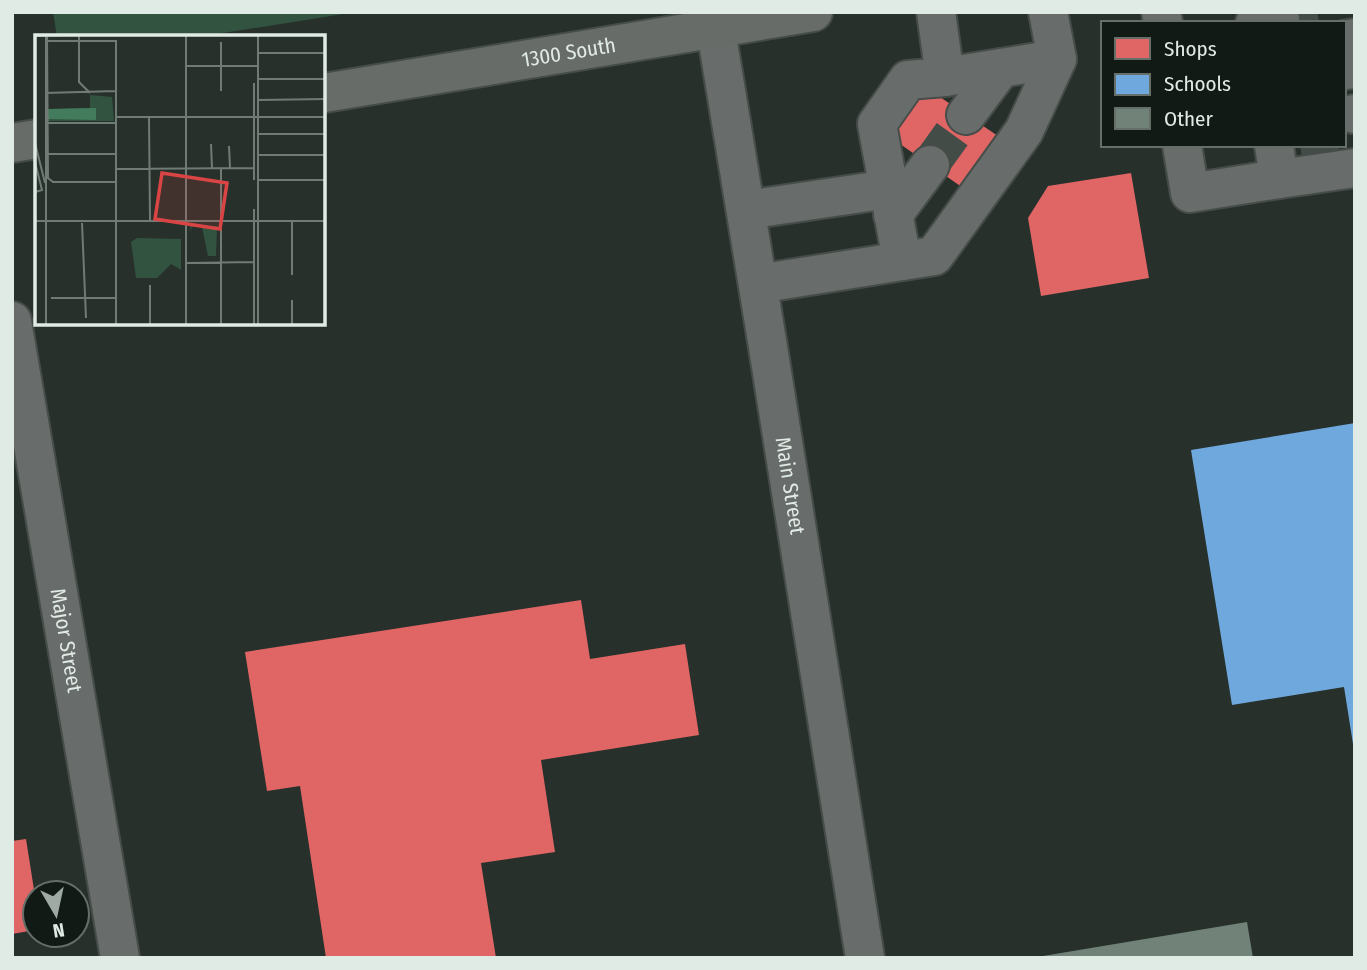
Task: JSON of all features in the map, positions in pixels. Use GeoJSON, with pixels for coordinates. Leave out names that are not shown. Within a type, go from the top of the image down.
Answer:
{"type":"FeatureCollection","features":[{"type":"Feature","properties":{"kind":"main road","name":"1300 South"},"geometry":{"type":"LineString","coordinates":[[326,93],[715,20],[813,12]]}},
{"type":"Feature","properties":{"kind":"main road"},"geometry":{"type":"LineString","coordinates":[[12,143],[35,139]]}},
{"type":"Feature","properties":{"kind":"street"},"geometry":{"type":"LineString","coordinates":[[936,12],[944,77]]}},
{"type":"Feature","properties":{"kind":"street"},"geometry":{"type":"LineString","coordinates":[[758,284],[934,256],[1024,131],[1057,59],[1048,12]]}},
{"type":"Feature","properties":{"kind":"street","name":"Main Street"},"geometry":{"type":"LineString","coordinates":[[715,20],[865,958]]}},
{"type":"Feature","properties":{"kind":"street"},"geometry":{"type":"LineString","coordinates":[[902,261],[877,124],[908,80],[1057,59]]}},
{"type":"Feature","properties":{"kind":"street"},"geometry":{"type":"LineString","coordinates":[[967,114],[1000,68]]}},
{"type":"Feature","properties":{"kind":"street"},"geometry":{"type":"LineString","coordinates":[[1182,147],[1190,193],[1282,158],[1355,168]]}},
{"type":"Feature","properties":{"kind":"street"},"geometry":{"type":"LineString","coordinates":[[746,210],[891,202],[930,164]]}},
{"type":"Feature","properties":{"kind":"street","name":"Major Street"},"geometry":{"type":"LineString","coordinates":[[12,321],[120,958]]}},
{"type":"Feature","properties":{"kind":"green space"},"geometry":{"type":"Polygon","coordinates":[[[53,12],[356,12],[211,35],[57,35],[53,12]]]}},
{"type":"Feature","properties":{"kind":"building: Shops"},"geometry":{"type":"Polygon","coordinates":[[[925,87],[1001,138],[966,190],[890,137],[925,87]]]}},
{"type":"Feature","properties":{"kind":"building: Shops"},"geometry":{"type":"Polygon","coordinates":[[[1131,173],[1149,278],[1041,296],[1028,218],[1048,186],[1131,173]]]}},
{"type":"Feature","properties":{"kind":"building: Shops"},"geometry":{"type":"Polygon","coordinates":[[[581,600],[590,659],[685,644],[699,735],[541,760],[555,852],[481,863],[496,958],[326,958],[300,786],[267,791],[245,652],[581,600]]]}},
{"type":"Feature","properties":{"kind":"building: Shops"},"geometry":{"type":"Polygon","coordinates":[[[26,839],[32,879],[21,879],[21,932],[12,934],[12,841],[26,839]]]}},
{"type":"Feature","properties":{"kind":"building: Schools"},"geometry":{"type":"Polygon","coordinates":[[[1355,423],[1353,744],[1344,687],[1232,705],[1191,450],[1355,423]]]}},
{"type":"Feature","properties":{"kind":"building: Other"},"geometry":{"type":"Polygon","coordinates":[[[1247,922],[1253,958],[1043,958],[1043,956],[1247,922]]]}},
{"type":"Feature","properties":{"kind":"tunnel"},"geometry":{"type":"LineString","coordinates":[[1280,19],[1320,12]]}},
{"type":"Feature","properties":{"kind":"tunnel"},"geometry":{"type":"LineString","coordinates":[[930,165],[966,115]]}},
{"type":"Feature","properties":{"kind":"tunnel"},"geometry":{"type":"LineString","coordinates":[[1301,151],[1326,147]]}}]}
